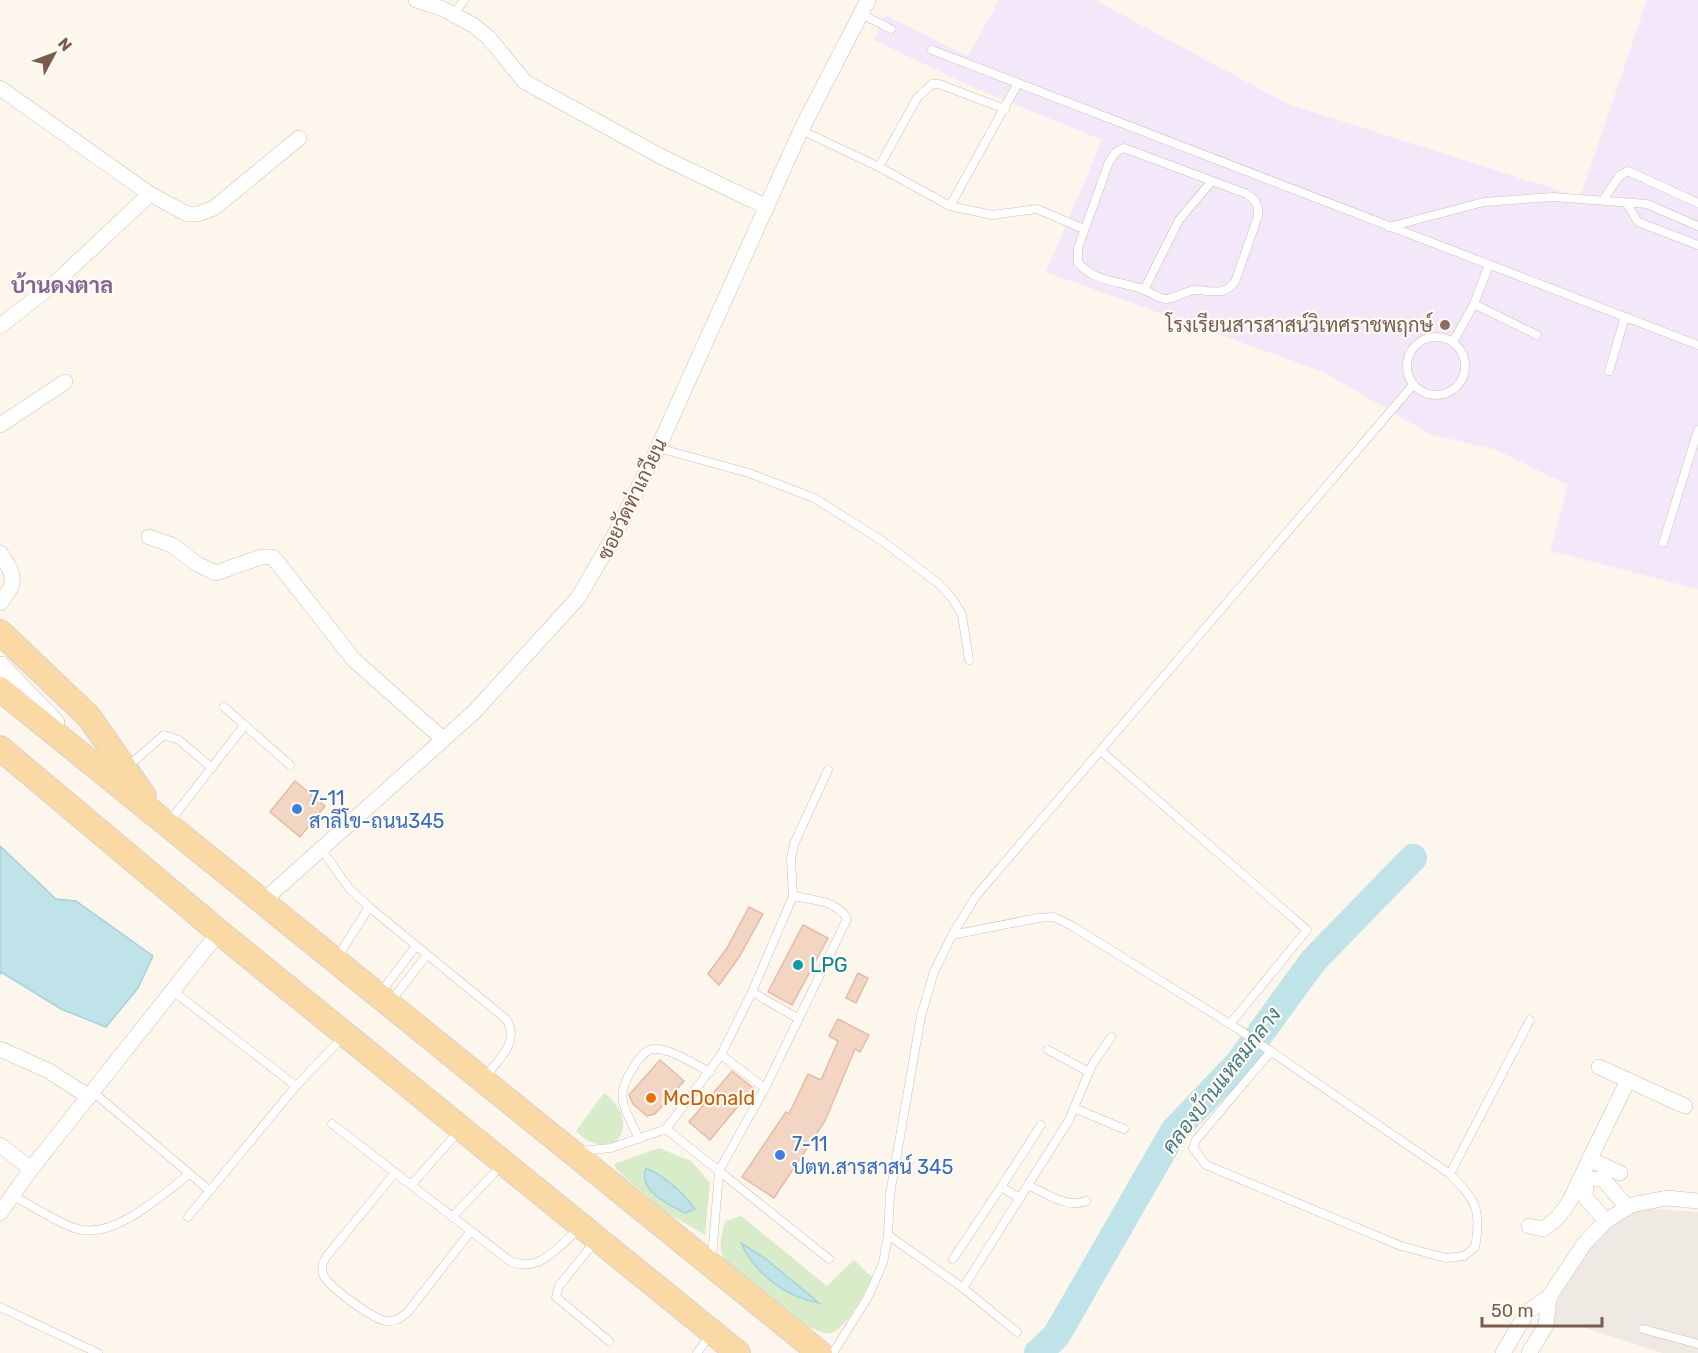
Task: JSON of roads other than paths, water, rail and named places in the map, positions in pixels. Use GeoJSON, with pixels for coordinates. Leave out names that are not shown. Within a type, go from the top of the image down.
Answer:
{"type":"FeatureCollection","features":[{"type":"Feature","properties":{"kind":"main road"},"geometry":{"type":"LineString","coordinates":[[0,632],[51,677],[89,717],[162,820]]}},
{"type":"Feature","properties":{"kind":"main road"},"geometry":{"type":"LineString","coordinates":[[0,667],[84,757]]}},
{"type":"Feature","properties":{"kind":"main road"},"geometry":{"type":"LineString","coordinates":[[0,689],[820,1353]]}},
{"type":"Feature","properties":{"kind":"main road"},"geometry":{"type":"LineString","coordinates":[[0,748],[219,932],[738,1353]]}},
{"type":"Feature","properties":{"kind":"main road"},"geometry":{"type":"LineString","coordinates":[[0,753],[33,775]]}},
{"type":"Feature","properties":{"kind":"street"},"geometry":{"type":"LineString","coordinates":[[416,0],[439,3],[489,38],[525,82],[662,157],[767,207]]}},
{"type":"Feature","properties":{"kind":"street","name":"ซอยวัดท่าเกวียน"},"geometry":{"type":"LineString","coordinates":[[262,902],[474,712],[578,598],[609,545],[658,448],[801,130],[864,7]]}},
{"type":"Feature","properties":{"kind":"street"},"geometry":{"type":"LineString","coordinates":[[0,88],[150,194],[187,214],[198,214],[214,208],[299,138]]}},
{"type":"Feature","properties":{"kind":"street"},"geometry":{"type":"LineString","coordinates":[[0,326],[75,265],[150,194]]}},
{"type":"Feature","properties":{"kind":"street"},"geometry":{"type":"LineString","coordinates":[[0,425],[65,382]]}},
{"type":"Feature","properties":{"kind":"street"},"geometry":{"type":"LineString","coordinates":[[149,537],[172,545],[196,564],[216,573],[261,557],[273,557],[354,660],[443,739]]}},
{"type":"Feature","properties":{"kind":"street"},"geometry":{"type":"LineString","coordinates":[[0,553],[14,580],[10,591],[0,603]]}},
{"type":"Feature","properties":{"kind":"street"},"geometry":{"type":"LineString","coordinates":[[0,1213],[31,1169],[219,932]]}},
{"type":"Feature","properties":{"kind":"street"},"geometry":{"type":"LineString","coordinates":[[0,1049],[49,1071],[91,1094]]}},
{"type":"Feature","properties":{"kind":"street"},"geometry":{"type":"LineString","coordinates":[[1599,1067],[1685,1106]]}},
{"type":"Feature","properties":{"kind":"street"},"geometry":{"type":"LineString","coordinates":[[1529,1226],[1543,1229],[1559,1217],[1583,1178],[1628,1080]]}},
{"type":"Feature","properties":{"kind":"street"},"geometry":{"type":"LineString","coordinates":[[0,1145],[31,1169]]}},
{"type":"Feature","properties":{"kind":"street"},"geometry":{"type":"LineString","coordinates":[[1590,1159],[1620,1173]]}},
{"type":"Feature","properties":{"kind":"street"},"geometry":{"type":"LineString","coordinates":[[1583,1178],[1603,1179],[1627,1207]]}},
{"type":"Feature","properties":{"kind":"street"},"geometry":{"type":"LineString","coordinates":[[1583,1178],[1585,1197],[1606,1221]]}},
{"type":"Feature","properties":{"kind":"street"},"geometry":{"type":"LineString","coordinates":[[1503,1353],[1527,1312],[1549,1297],[1584,1244],[1606,1221],[1627,1207],[1666,1198],[1698,1201]]}},
{"type":"Feature","properties":{"kind":"street"},"geometry":{"type":"LineString","coordinates":[[1529,1353],[1546,1325],[1549,1297]]}},
{"type":"Feature","properties":{"kind":"lane"},"geometry":{"type":"LineString","coordinates":[[454,14],[464,0]]}},
{"type":"Feature","properties":{"kind":"lane"},"geometry":{"type":"LineString","coordinates":[[864,7],[891,29]]}},
{"type":"Feature","properties":{"kind":"lane"},"geometry":{"type":"LineString","coordinates":[[932,50],[1698,345]]}},
{"type":"Feature","properties":{"kind":"lane"},"geometry":{"type":"LineString","coordinates":[[950,206],[1018,83]]}},
{"type":"Feature","properties":{"kind":"lane"},"geometry":{"type":"LineString","coordinates":[[879,167],[917,98],[932,84],[939,84],[1005,109]]}},
{"type":"Feature","properties":{"kind":"lane"},"geometry":{"type":"LineString","coordinates":[[801,130],[879,167],[950,206],[992,215],[1037,209],[1084,229]]}},
{"type":"Feature","properties":{"kind":"lane"},"geometry":{"type":"LineString","coordinates":[[1124,148],[1247,194],[1259,206],[1235,282],[1222,292],[1195,290],[1165,299],[1144,290],[1108,281],[1085,271],[1076,255],[1084,229],[1109,162],[1119,149],[1124,148]]}},
{"type":"Feature","properties":{"kind":"lane"},"geometry":{"type":"LineString","coordinates":[[1604,199],[1618,176],[1628,171],[1698,203]]}},
{"type":"Feature","properties":{"kind":"lane"},"geometry":{"type":"LineString","coordinates":[[1144,290],[1179,220],[1211,182]]}},
{"type":"Feature","properties":{"kind":"lane"},"geometry":{"type":"LineString","coordinates":[[1389,227],[1484,202],[1553,196],[1647,204],[1698,226]]}},
{"type":"Feature","properties":{"kind":"lane"},"geometry":{"type":"LineString","coordinates":[[1627,204],[1638,222],[1698,245]]}},
{"type":"Feature","properties":{"kind":"lane"},"geometry":{"type":"LineString","coordinates":[[1453,342],[1474,304],[1489,265]]}},
{"type":"Feature","properties":{"kind":"lane"},"geometry":{"type":"LineString","coordinates":[[1474,304],[1537,335]]}},
{"type":"Feature","properties":{"kind":"lane"},"geometry":{"type":"LineString","coordinates":[[1609,371],[1625,317]]}},
{"type":"Feature","properties":{"kind":"lane"},"geometry":{"type":"LineString","coordinates":[[1437,337],[1453,342],[1463,355],[1465,372],[1458,387],[1443,395],[1427,394],[1413,385],[1407,369],[1410,353],[1421,341],[1437,337]]}},
{"type":"Feature","properties":{"kind":"lane"},"geometry":{"type":"LineString","coordinates":[[833,1353],[868,1297],[882,1263],[888,1235],[890,1194],[921,1016],[934,972],[952,935],[976,896],[1413,385]]}},
{"type":"Feature","properties":{"kind":"lane"},"geometry":{"type":"LineString","coordinates":[[1663,543],[1698,430]]}},
{"type":"Feature","properties":{"kind":"lane"},"geometry":{"type":"LineString","coordinates":[[658,448],[749,473],[814,498],[881,540],[939,584],[952,598],[962,615],[969,660]]}},
{"type":"Feature","properties":{"kind":"lane"},"geometry":{"type":"LineString","coordinates":[[224,707],[291,765]]}},
{"type":"Feature","properties":{"kind":"lane"},"geometry":{"type":"LineString","coordinates":[[162,820],[212,768],[244,726]]}},
{"type":"Feature","properties":{"kind":"lane"},"geometry":{"type":"LineString","coordinates":[[126,768],[164,735],[179,740],[212,768]]}},
{"type":"Feature","properties":{"kind":"lane"},"geometry":{"type":"LineString","coordinates":[[1101,751],[1307,930],[1233,1025]]}},
{"type":"Feature","properties":{"kind":"lane"},"geometry":{"type":"LineString","coordinates":[[572,1152],[611,1148],[666,1129],[710,1072],[721,1055],[752,992],[793,896],[791,859],[794,844],[828,770]]}},
{"type":"Feature","properties":{"kind":"lane"},"geometry":{"type":"LineString","coordinates":[[321,849],[350,888],[369,907],[506,1019],[511,1028],[510,1043],[482,1081]]}},
{"type":"Feature","properties":{"kind":"lane"},"geometry":{"type":"LineString","coordinates":[[712,1266],[719,1171],[765,1088],[847,919],[843,910],[834,905],[793,896]]}},
{"type":"Feature","properties":{"kind":"lane"},"geometry":{"type":"LineString","coordinates":[[335,962],[369,907]]}},
{"type":"Feature","properties":{"kind":"lane"},"geometry":{"type":"LineString","coordinates":[[952,935],[1038,918],[1054,917],[1072,926],[1233,1025],[1450,1174],[1467,1191],[1479,1210],[1479,1228],[1475,1247],[1464,1256],[1446,1258],[1401,1246],[1206,1166],[1193,1148],[1196,1140],[1267,1049]]}},
{"type":"Feature","properties":{"kind":"lane"},"geometry":{"type":"LineString","coordinates":[[383,1000],[416,945]]}},
{"type":"Feature","properties":{"kind":"lane"},"geometry":{"type":"LineString","coordinates":[[383,1000],[427,955]]}},
{"type":"Feature","properties":{"kind":"lane"},"geometry":{"type":"LineString","coordinates":[[173,991],[296,1086]]}},
{"type":"Feature","properties":{"kind":"lane"},"geometry":{"type":"LineString","coordinates":[[752,992],[799,1019]]}},
{"type":"Feature","properties":{"kind":"lane"},"geometry":{"type":"LineString","coordinates":[[1450,1174],[1530,1020]]}},
{"type":"Feature","properties":{"kind":"lane"},"geometry":{"type":"LineString","coordinates":[[188,1217],[296,1086],[345,1035]]}},
{"type":"Feature","properties":{"kind":"lane"},"geometry":{"type":"LineString","coordinates":[[963,1288],[1074,1108],[1089,1072],[1111,1037]]}},
{"type":"Feature","properties":{"kind":"lane"},"geometry":{"type":"LineString","coordinates":[[639,1139],[621,1098],[621,1089],[642,1055],[653,1049],[664,1051],[710,1072]]}},
{"type":"Feature","properties":{"kind":"lane"},"geometry":{"type":"LineString","coordinates":[[1048,1050],[1089,1072]]}},
{"type":"Feature","properties":{"kind":"lane"},"geometry":{"type":"LineString","coordinates":[[721,1055],[765,1088]]}},
{"type":"Feature","properties":{"kind":"lane"},"geometry":{"type":"LineString","coordinates":[[91,1094],[210,1191]]}},
{"type":"Feature","properties":{"kind":"lane"},"geometry":{"type":"LineString","coordinates":[[1074,1108],[1124,1129]]}},
{"type":"Feature","properties":{"kind":"lane"},"geometry":{"type":"LineString","coordinates":[[332,1124],[394,1174],[510,1261],[521,1266],[532,1265],[590,1232]]}},
{"type":"Feature","properties":{"kind":"lane"},"geometry":{"type":"LineString","coordinates":[[953,1259],[1041,1125]]}},
{"type":"Feature","properties":{"kind":"lane"},"geometry":{"type":"LineString","coordinates":[[411,1185],[462,1128]]}},
{"type":"Feature","properties":{"kind":"lane"},"geometry":{"type":"LineString","coordinates":[[666,1129],[829,1259]]}},
{"type":"Feature","properties":{"kind":"lane"},"geometry":{"type":"LineString","coordinates":[[452,1217],[504,1162]]}},
{"type":"Feature","properties":{"kind":"lane"},"geometry":{"type":"LineString","coordinates":[[394,1174],[321,1266],[323,1276],[332,1287],[380,1320],[398,1320],[407,1313],[471,1231]]}},
{"type":"Feature","properties":{"kind":"lane"},"geometry":{"type":"LineString","coordinates":[[12,1195],[75,1229],[89,1231],[109,1227],[134,1215],[188,1175]]}},
{"type":"Feature","properties":{"kind":"lane"},"geometry":{"type":"LineString","coordinates":[[1028,1185],[1066,1203],[1086,1201]]}},
{"type":"Feature","properties":{"kind":"lane"},"geometry":{"type":"LineString","coordinates":[[1001,1187],[1020,1198]]}},
{"type":"Feature","properties":{"kind":"lane"},"geometry":{"type":"LineString","coordinates":[[590,1232],[559,1286],[556,1297],[609,1341]]}},
{"type":"Feature","properties":{"kind":"lane"},"geometry":{"type":"LineString","coordinates":[[888,1235],[963,1288],[1017,1332]]}},
{"type":"Feature","properties":{"kind":"lane"},"geometry":{"type":"LineString","coordinates":[[0,1307],[98,1353]]}},
{"type":"Feature","properties":{"kind":"lane"},"geometry":{"type":"LineString","coordinates":[[1643,1329],[1698,1344]]}},
{"type":"Feature","properties":{"kind":"lane"},"geometry":{"type":"LineString","coordinates":[[697,1353],[712,1333]]}},
{"type":"Feature","properties":{"kind":"water"},"geometry":{"type":"Polygon","coordinates":[[[0,846],[56,899],[76,901],[153,956],[138,988],[106,1027],[61,1009],[1,972],[0,975],[0,846]]]}},
{"type":"Feature","properties":{"kind":"water"},"geometry":{"type":"Polygon","coordinates":[[[646,1168],[674,1186],[695,1209],[685,1213],[656,1196],[646,1183],[644,1176],[646,1168]]]}},
{"type":"Feature","properties":{"kind":"water"},"geometry":{"type":"Polygon","coordinates":[[[741,1243],[766,1259],[819,1303],[784,1290],[773,1282],[754,1265],[741,1243]]]}},
{"type":"Feature","properties":{"kind":"waterway","name":"คลองบ้านแหลมกลาง"},"geometry":{"type":"LineString","coordinates":[[1038,1353],[1056,1336],[1174,1131],[1238,1064],[1313,961],[1413,858]]}},
{"type":"Feature","properties":{"kind":"place","name":"โรงเรียนสารสาสน์วิเทศราชพฤกษ์"},"geometry":{"type":"Point","coordinates":[1445,325]}},
{"type":"Feature","properties":{"kind":"place","name":"7-11 สาลีโข-ถนน345"},"geometry":{"type":"Point","coordinates":[297,809]}},
{"type":"Feature","properties":{"kind":"place","name":"LPG"},"geometry":{"type":"Point","coordinates":[798,965]}},
{"type":"Feature","properties":{"kind":"place","name":"McDonald"},"geometry":{"type":"Point","coordinates":[651,1098]}},
{"type":"Feature","properties":{"kind":"place","name":"7-11 ปตท.สารสาสน์ 345"},"geometry":{"type":"Point","coordinates":[780,1155]}},
{"type":"Feature","properties":{"kind":"district","name":"บ้านดงตาล"},"geometry":{"type":"Point","coordinates":[62,285]}}]}
